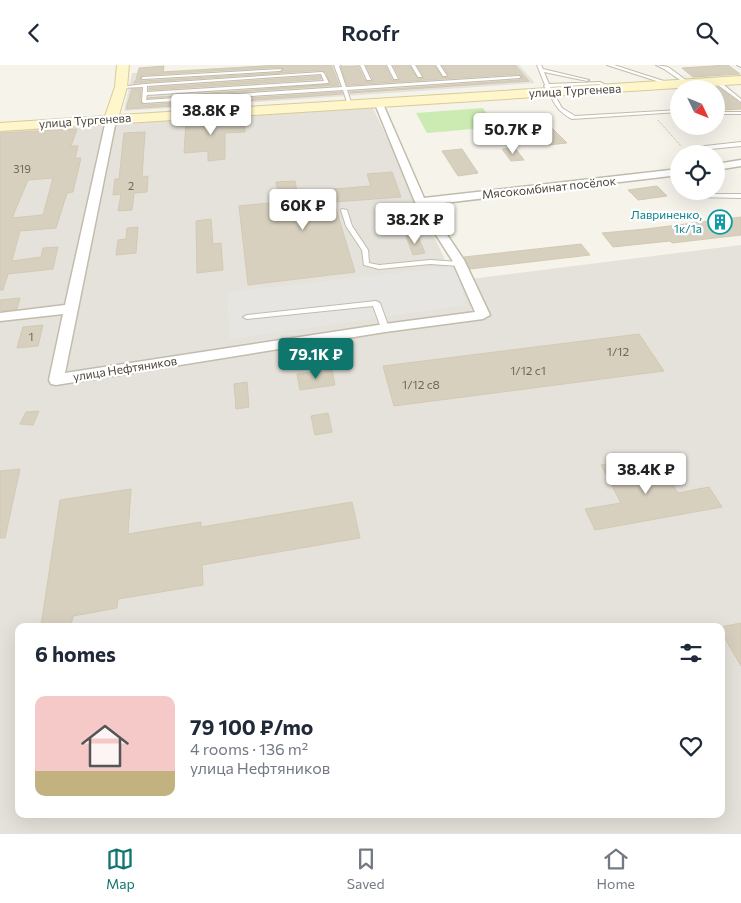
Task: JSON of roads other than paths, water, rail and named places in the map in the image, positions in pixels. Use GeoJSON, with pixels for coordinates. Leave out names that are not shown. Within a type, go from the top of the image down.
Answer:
{"type":"FeatureCollection","features":[{"type":"Feature","properties":{"kind":"street","name":"улица Нефтяников"},"geometry":{"type":"LineString","coordinates":[[123,65],[121,87],[111,120],[56,380],[385,327],[483,315],[460,264]]}},
{"type":"Feature","properties":{"kind":"street","name":"улица Тургенева"},"geometry":{"type":"LineString","coordinates":[[725,81],[741,80]]}},
{"type":"Feature","properties":{"kind":"street","name":"улица Тургенева"},"geometry":{"type":"LineString","coordinates":[[0,127],[379,104],[547,89],[670,84]]}},
{"type":"Feature","properties":{"kind":"street"},"geometry":{"type":"LineString","coordinates":[[379,104],[420,202],[460,264]]}},
{"type":"Feature","properties":{"kind":"street"},"geometry":{"type":"LineString","coordinates":[[725,166],[741,163]]}},
{"type":"Feature","properties":{"kind":"street","name":"Мясокомбинат посёлок"},"geometry":{"type":"LineString","coordinates":[[420,202],[670,173]]}},
{"type":"Feature","properties":{"kind":"street"},"geometry":{"type":"LineString","coordinates":[[0,317],[71,309]]}},
{"type":"Feature","properties":{"kind":"lane"},"geometry":{"type":"LineString","coordinates":[[339,65],[336,65],[350,105]]}},
{"type":"Feature","properties":{"kind":"lane"},"geometry":{"type":"LineString","coordinates":[[362,65],[369,79]]}},
{"type":"Feature","properties":{"kind":"lane"},"geometry":{"type":"LineString","coordinates":[[389,65],[396,78]]}},
{"type":"Feature","properties":{"kind":"lane"},"geometry":{"type":"LineString","coordinates":[[414,65],[420,76]]}},
{"type":"Feature","properties":{"kind":"lane"},"geometry":{"type":"LineString","coordinates":[[438,65],[445,75]]}},
{"type":"Feature","properties":{"kind":"lane"},"geometry":{"type":"LineString","coordinates":[[609,65],[670,81]]}},
{"type":"Feature","properties":{"kind":"lane"},"geometry":{"type":"LineString","coordinates":[[658,65],[666,67],[678,80]]}},
{"type":"Feature","properties":{"kind":"lane"},"geometry":{"type":"LineString","coordinates":[[540,67],[605,86]]}},
{"type":"Feature","properties":{"kind":"lane"},"geometry":{"type":"LineString","coordinates":[[540,67],[547,89],[565,115],[574,118],[670,112]]}},
{"type":"Feature","properties":{"kind":"lane"},"geometry":{"type":"LineString","coordinates":[[143,78],[321,68],[327,83],[144,94]]}},
{"type":"Feature","properties":{"kind":"lane"},"geometry":{"type":"LineString","coordinates":[[121,87],[322,73]]}},
{"type":"Feature","properties":{"kind":"lane"},"geometry":{"type":"LineString","coordinates":[[145,85],[144,102],[519,77]]}},
{"type":"Feature","properties":{"kind":"lane"},"geometry":{"type":"LineString","coordinates":[[725,88],[741,101]]}},
{"type":"Feature","properties":{"kind":"lane"},"geometry":{"type":"LineString","coordinates":[[725,113],[741,113]]}},
{"type":"Feature","properties":{"kind":"lane"},"geometry":{"type":"LineString","coordinates":[[725,146],[741,144]]}},
{"type":"Feature","properties":{"kind":"lane"},"geometry":{"type":"LineString","coordinates":[[725,196],[741,196]]}},
{"type":"Feature","properties":{"kind":"lane"},"geometry":{"type":"LineString","coordinates":[[344,210],[349,226],[365,250],[366,264],[379,267],[430,263],[460,264]]}},
{"type":"Feature","properties":{"kind":"lane"},"geometry":{"type":"LineString","coordinates":[[247,317],[376,303],[385,327]]}},
{"type":"Feature","properties":{"kind":"place","name":"Лавриненко, 1к/1а"},"geometry":{"type":"Point","coordinates":[720,222]}}]}
